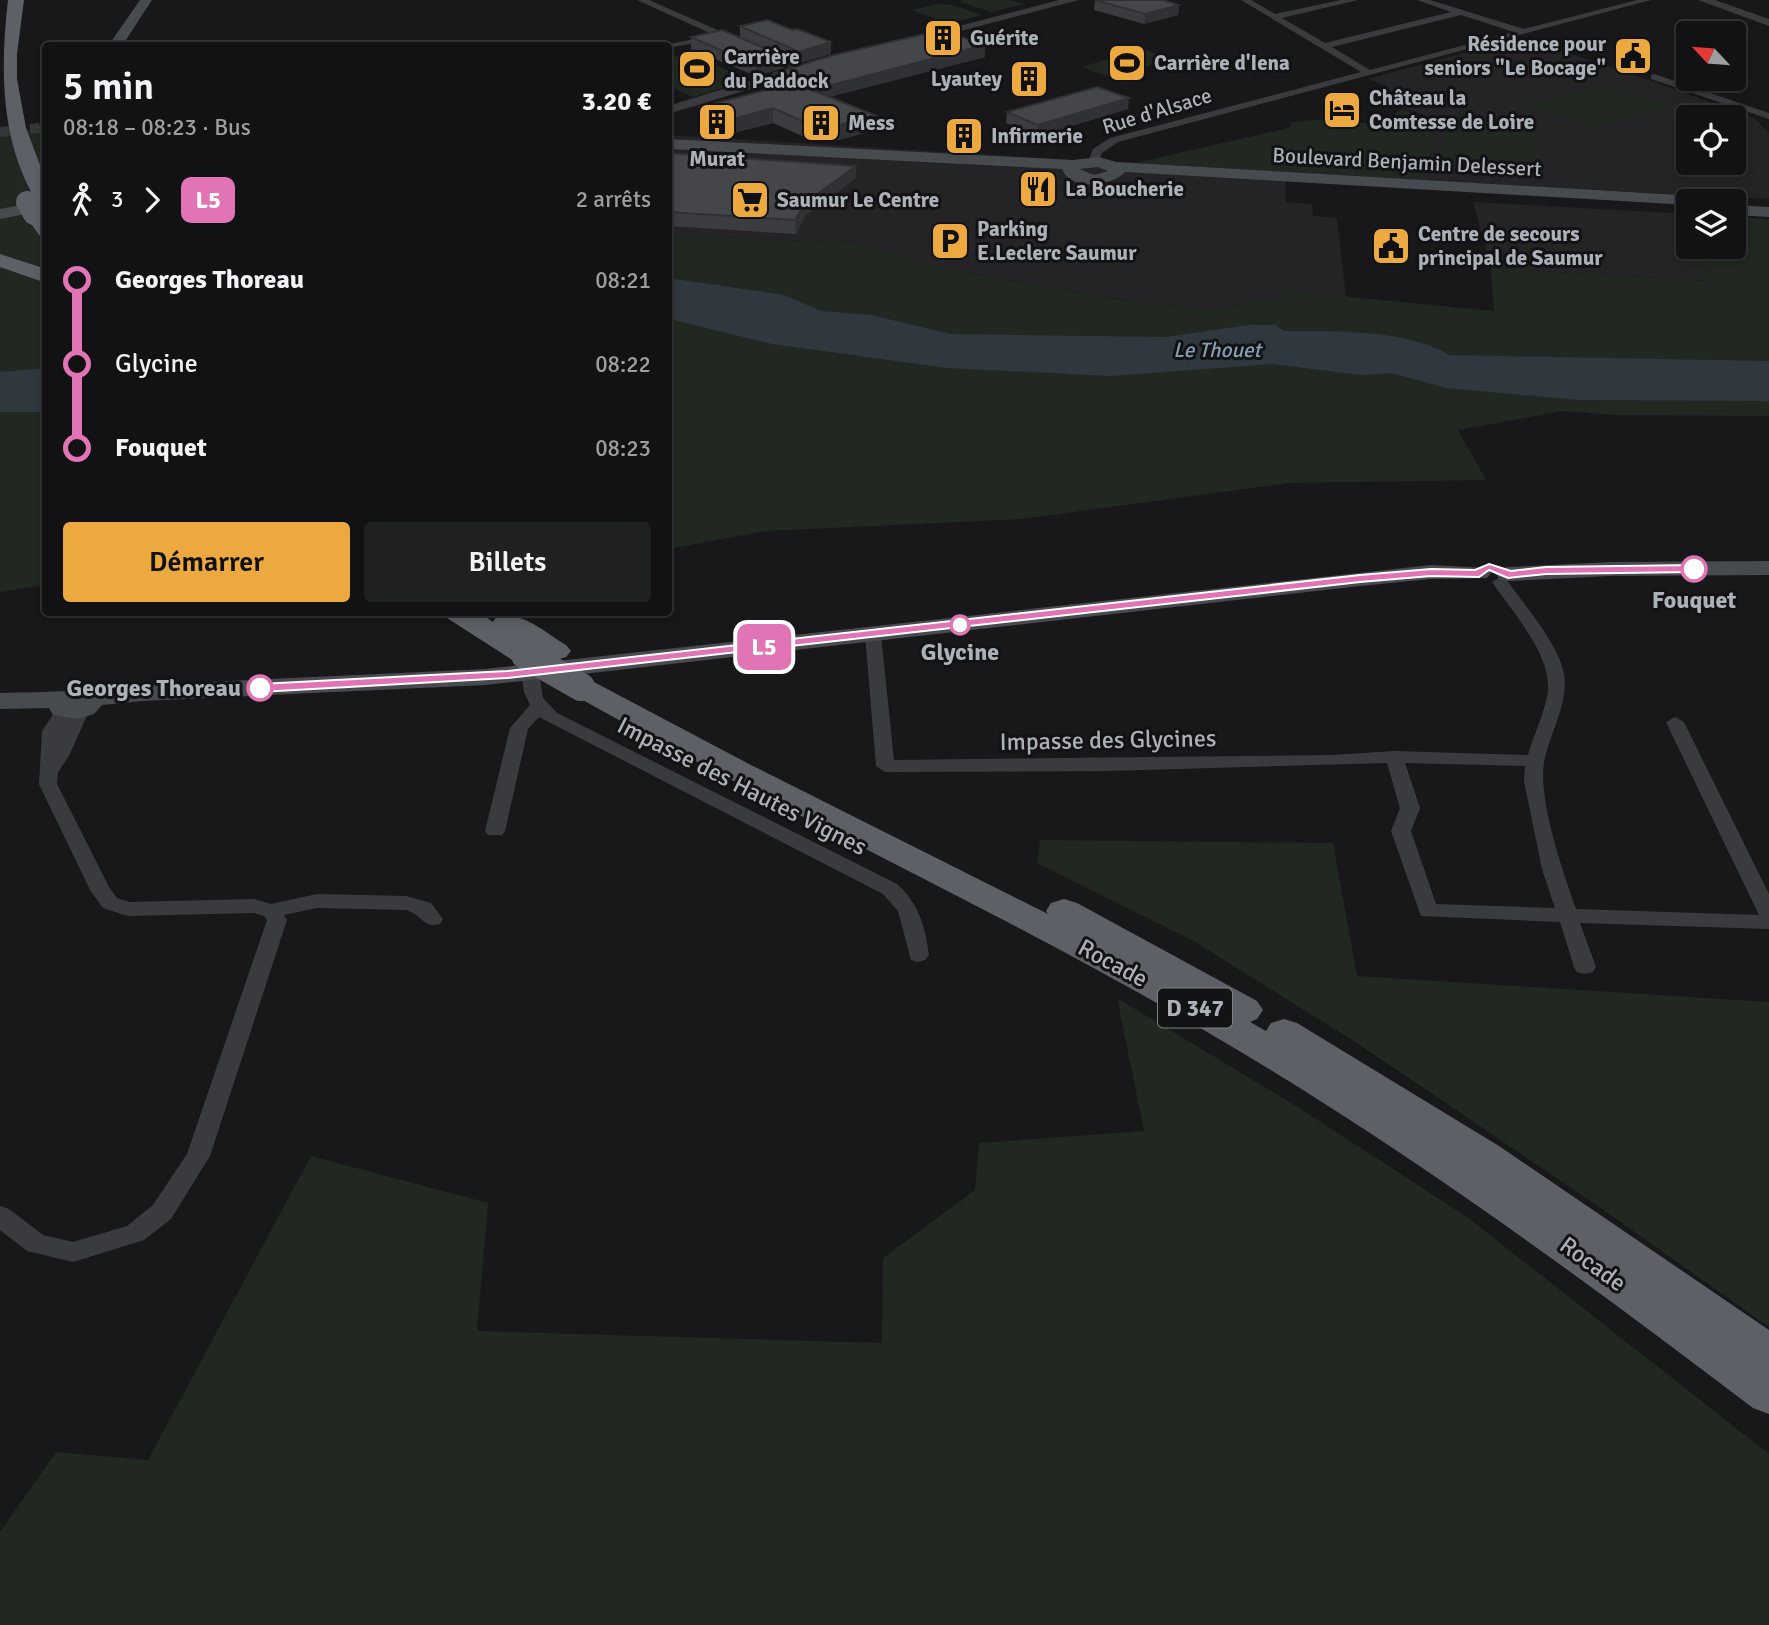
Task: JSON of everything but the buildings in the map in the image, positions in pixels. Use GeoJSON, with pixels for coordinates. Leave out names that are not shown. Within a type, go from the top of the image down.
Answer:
{"type":"FeatureCollection","features":[{"type":"Feature","properties":{"kind":"highway"},"geometry":{"type":"LineString","coordinates":[[0,7],[2,0]]}},
{"type":"Feature","properties":{"kind":"highway"},"geometry":{"type":"LineString","coordinates":[[17,0],[8,20],[2,58],[5,107],[41,208]]}},
{"type":"Feature","properties":{"kind":"highway"},"geometry":{"type":"LineString","coordinates":[[17,0],[11,54],[13,90],[20,110],[42,144]]}},
{"type":"Feature","properties":{"kind":"highway"},"geometry":{"type":"LineString","coordinates":[[0,139],[41,208]]}},
{"type":"Feature","properties":{"kind":"highway"},"geometry":{"type":"LineString","coordinates":[[0,260],[42,276]]}},
{"type":"Feature","properties":{"kind":"highway","name":"Rocade"},"geometry":{"type":"LineString","coordinates":[[462,616],[527,664],[590,681],[735,771],[1077,944],[1263,1047],[1365,1109],[1512,1207],[1769,1394]]}},
{"type":"Feature","properties":{"kind":"highway","name":"D 347"},"geometry":{"type":"LineString","coordinates":[[499,616],[556,651],[590,681],[789,776],[1131,946],[1228,1000],[1485,1157],[1769,1355]]}},
{"type":"Feature","properties":{"kind":"main road"},"geometry":{"type":"LineString","coordinates":[[118,42],[146,0]]}},
{"type":"Feature","properties":{"kind":"main road"},"geometry":{"type":"LineString","coordinates":[[133,42],[159,0]]}},
{"type":"Feature","properties":{"kind":"main road"},"geometry":{"type":"LineString","coordinates":[[672,144],[1073,169],[1089,179],[1113,172]]}},
{"type":"Feature","properties":{"kind":"main road"},"geometry":{"type":"LineString","coordinates":[[672,150],[1073,169],[1093,162],[1113,172]]}},
{"type":"Feature","properties":{"kind":"main road","name":"Boulevard Benjamin Delessert"},"geometry":{"type":"LineString","coordinates":[[1113,172],[1676,200]]}},
{"type":"Feature","properties":{"kind":"main road","name":"Boulevard Benjamin Delessert"},"geometry":{"type":"LineString","coordinates":[[1113,172],[1676,207]]}},
{"type":"Feature","properties":{"kind":"main road"},"geometry":{"type":"LineString","coordinates":[[1746,204],[1769,205]]}},
{"type":"Feature","properties":{"kind":"main road"},"geometry":{"type":"LineString","coordinates":[[0,213],[41,208]]}},
{"type":"Feature","properties":{"kind":"main road"},"geometry":{"type":"LineString","coordinates":[[1746,211],[1769,212]]}},
{"type":"Feature","properties":{"kind":"main road"},"geometry":{"type":"LineString","coordinates":[[0,701],[60,698],[77,706],[98,710],[163,705],[204,690],[873,635],[1396,575],[1495,577],[1611,569],[1769,568]]}},
{"type":"Feature","properties":{"kind":"street"},"geometry":{"type":"LineString","coordinates":[[640,0],[801,69]]}},
{"type":"Feature","properties":{"kind":"street"},"geometry":{"type":"LineString","coordinates":[[906,42],[1073,0]]}},
{"type":"Feature","properties":{"kind":"street"},"geometry":{"type":"LineString","coordinates":[[1245,0],[1369,73]]}},
{"type":"Feature","properties":{"kind":"street"},"geometry":{"type":"LineString","coordinates":[[1273,17],[1354,0]]}},
{"type":"Feature","properties":{"kind":"street"},"geometry":{"type":"LineString","coordinates":[[1421,0],[1524,33]]}},
{"type":"Feature","properties":{"kind":"street","name":"Rue d'Alsace"},"geometry":{"type":"LineString","coordinates":[[1093,162],[1097,151],[1115,140],[1647,0]]}},
{"type":"Feature","properties":{"kind":"street"},"geometry":{"type":"LineString","coordinates":[[1704,0],[1769,23]]}},
{"type":"Feature","properties":{"kind":"street"},"geometry":{"type":"LineString","coordinates":[[1322,47],[1460,13]]}},
{"type":"Feature","properties":{"kind":"street"},"geometry":{"type":"LineString","coordinates":[[672,45],[725,36]]}},
{"type":"Feature","properties":{"kind":"street"},"geometry":{"type":"LineString","coordinates":[[672,109],[820,64]]}},
{"type":"Feature","properties":{"kind":"street"},"geometry":{"type":"LineString","coordinates":[[1642,75],[1769,117]]}},
{"type":"Feature","properties":{"kind":"street"},"geometry":{"type":"LineString","coordinates":[[1495,577],[1549,654],[1555,672],[1558,689],[1535,761],[1533,781],[1544,834],[1585,967]]}},
{"type":"Feature","properties":{"kind":"street"},"geometry":{"type":"LineString","coordinates":[[873,635],[885,766]]}},
{"type":"Feature","properties":{"kind":"street"},"geometry":{"type":"LineString","coordinates":[[495,831],[519,728],[538,708],[533,699],[527,664]]}},
{"type":"Feature","properties":{"kind":"street"},"geometry":{"type":"LineString","coordinates":[[77,706],[60,756],[48,773],[51,793],[100,890],[110,903],[128,909],[254,906],[271,911],[317,901],[406,903],[424,908],[433,919]]}},
{"type":"Feature","properties":{"kind":"street","name":"Impasse des Hautes Vignes"},"geometry":{"type":"LineString","coordinates":[[538,708],[890,889],[905,902],[913,921],[918,955]]}},
{"type":"Feature","properties":{"kind":"street"},"geometry":{"type":"LineString","coordinates":[[1675,722],[1769,915]]}},
{"type":"Feature","properties":{"kind":"street"},"geometry":{"type":"LineString","coordinates":[[1332,761],[1394,757],[1535,761]]}},
{"type":"Feature","properties":{"kind":"street"},"geometry":{"type":"LineString","coordinates":[[1394,757],[1410,808],[1401,831],[1428,911],[1769,922]]}},
{"type":"Feature","properties":{"kind":"street","name":"Impasse des Glycines"},"geometry":{"type":"LineString","coordinates":[[885,766],[1332,761]]}},
{"type":"Feature","properties":{"kind":"street"},"geometry":{"type":"LineString","coordinates":[[0,1216],[36,1244],[73,1252],[135,1233],[162,1212],[198,1156],[277,920],[271,911]]}},
{"type":"Feature","properties":{"kind":"shaded area"},"geometry":{"type":"Polygon","coordinates":[[[1011,0],[1024,4],[991,12],[960,2],[1011,0]]]}},
{"type":"Feature","properties":{"kind":"shaded area"},"geometry":{"type":"Polygon","coordinates":[[[938,4],[952,5],[982,15],[948,23],[912,10],[938,4]]]}},
{"type":"Feature","properties":{"kind":"shaded area"},"geometry":{"type":"Polygon","coordinates":[[[1520,38],[1718,105],[1676,105],[1676,175],[1746,175],[1746,115],[1754,118],[1769,133],[1769,199],[1746,198],[1746,189],[1676,189],[1676,194],[1428,181],[1434,119],[1387,102],[1379,89],[1386,86],[1368,79],[1520,38]]]}},
{"type":"Feature","properties":{"kind":"shaded area","name":"Carrière d'Iena"},"geometry":{"type":"Polygon","coordinates":[[[1143,49],[1172,59],[1110,77],[1081,67],[1143,49]]]}},
{"type":"Feature","properties":{"kind":"shaded area","name":"Carrière du Paddock"},"geometry":{"type":"Polygon","coordinates":[[[692,54],[748,80],[693,97],[672,87],[672,57],[692,54]]]}},
{"type":"Feature","properties":{"kind":"shaded area"},"geometry":{"type":"Polygon","coordinates":[[[1603,84],[1669,106],[1592,128],[1526,105],[1603,84]]]}},
{"type":"Feature","properties":{"kind":"shaded area"},"geometry":{"type":"Polygon","coordinates":[[[1403,109],[1434,122],[1428,181],[1135,163],[1289,128],[1292,122],[1326,119],[1373,124],[1392,121],[1396,112],[1403,109]]]}},
{"type":"Feature","properties":{"kind":"shaded area"},"geometry":{"type":"Polygon","coordinates":[[[1446,121],[1536,128],[1536,171],[1441,163],[1446,121]]]}},
{"type":"Feature","properties":{"kind":"shaded area"},"geometry":{"type":"Polygon","coordinates":[[[42,128],[42,585],[0,592],[0,134],[42,128]]]}},
{"type":"Feature","properties":{"kind":"shaded area"},"geometry":{"type":"Polygon","coordinates":[[[672,135],[1285,173],[1286,202],[1312,204],[1313,216],[1337,218],[1346,297],[1288,291],[1283,302],[1260,300],[1213,310],[1122,300],[933,267],[858,243],[672,235],[672,135]]]}},
{"type":"Feature","properties":{"kind":"shaded area"},"geometry":{"type":"Polygon","coordinates":[[[1473,202],[1676,213],[1676,259],[1704,259],[1709,281],[1491,268],[1473,202]]]}},
{"type":"Feature","properties":{"kind":"shaded area"},"geometry":{"type":"Polygon","coordinates":[[[1746,218],[1769,219],[1769,416],[1614,415],[1563,411],[1458,430],[1486,480],[1288,483],[1022,519],[766,531],[672,548],[672,235],[858,243],[933,267],[1121,300],[1213,310],[1260,300],[1283,302],[1287,291],[1494,311],[1491,268],[1708,281],[1704,259],[1746,259],[1746,218]]]}},
{"type":"Feature","properties":{"kind":"shaded area"},"geometry":{"type":"Polygon","coordinates":[[[1040,840],[1333,843],[1357,976],[1769,1002],[1769,1327],[1595,1204],[1360,1045],[1192,940],[1037,863],[1040,840]]]}},
{"type":"Feature","properties":{"kind":"shaded area"},"geometry":{"type":"Polygon","coordinates":[[[1117,998],[1296,1106],[1467,1217],[1769,1454],[1769,1625],[0,1625],[0,1532],[56,1452],[148,1460],[311,1156],[488,1203],[477,1331],[882,1343],[883,1258],[975,1190],[979,1143],[1144,1131],[1117,998]]]}},
{"type":"Feature","properties":{"kind":"water","name":"Le Thouet"},"geometry":{"type":"Polygon","coordinates":[[[672,279],[784,295],[821,311],[871,315],[951,334],[1166,337],[1249,325],[1275,325],[1284,331],[1391,336],[1412,340],[1449,355],[1769,361],[1769,401],[1580,400],[1447,388],[1391,373],[1361,375],[1272,364],[1111,376],[947,368],[772,344],[672,320],[672,279]]]}},
{"type":"Feature","properties":{"kind":"water"},"geometry":{"type":"Polygon","coordinates":[[[42,368],[42,412],[0,412],[0,372],[42,368]]]}},
{"type":"Feature","properties":{"kind":"tunnel"},"geometry":{"type":"LineString","coordinates":[[0,132],[40,128]]}},
{"type":"Feature","properties":{"kind":"bus line","name":"L5"},"geometry":{"type":"LineString","coordinates":[[260,688],[507,675],[1396,575],[1431,572],[1479,573],[1481,569],[1489,567],[1498,568],[1508,574],[1611,569],[1694,569]]}},
{"type":"Feature","properties":{"kind":"place","name":"Guérite"},"geometry":{"type":"Point","coordinates":[943,38]}},
{"type":"Feature","properties":{"kind":"place","name":"Résidence pour seniors \"Le Bocage\""},"geometry":{"type":"Point","coordinates":[1633,56]}},
{"type":"Feature","properties":{"kind":"place","name":"Carrière d'Iena"},"geometry":{"type":"Point","coordinates":[1127,63]}},
{"type":"Feature","properties":{"kind":"place","name":"Carrière du Paddock"},"geometry":{"type":"Point","coordinates":[697,69]}},
{"type":"Feature","properties":{"kind":"place","name":"Lyautey"},"geometry":{"type":"Point","coordinates":[1029,79]}},
{"type":"Feature","properties":{"kind":"place","name":"Château la Comtesse de Loire"},"geometry":{"type":"Point","coordinates":[1342,110]}},
{"type":"Feature","properties":{"kind":"place","name":"Murat"},"geometry":{"type":"Point","coordinates":[717,122]}},
{"type":"Feature","properties":{"kind":"place","name":"Mess"},"geometry":{"type":"Point","coordinates":[821,123]}},
{"type":"Feature","properties":{"kind":"place","name":"Infirmerie"},"geometry":{"type":"Point","coordinates":[964,136]}},
{"type":"Feature","properties":{"kind":"place","name":"La Boucherie"},"geometry":{"type":"Point","coordinates":[1038,189]}},
{"type":"Feature","properties":{"kind":"place","name":"Saumur Le Centre"},"geometry":{"type":"Point","coordinates":[750,200]}},
{"type":"Feature","properties":{"kind":"place","name":"Parking E.Leclerc Saumur"},"geometry":{"type":"Point","coordinates":[950,241]}},
{"type":"Feature","properties":{"kind":"place","name":"Centre de secours principal de Saumur"},"geometry":{"type":"Point","coordinates":[1391,246]}},
{"type":"Feature","properties":{"kind":"place","name":"Fouquet"},"geometry":{"type":"Point","coordinates":[1694,569]}},
{"type":"Feature","properties":{"kind":"place","name":"Glycine"},"geometry":{"type":"Point","coordinates":[960,625]}},
{"type":"Feature","properties":{"kind":"place","name":"Georges Thoreau"},"geometry":{"type":"Point","coordinates":[260,688]}}]}
